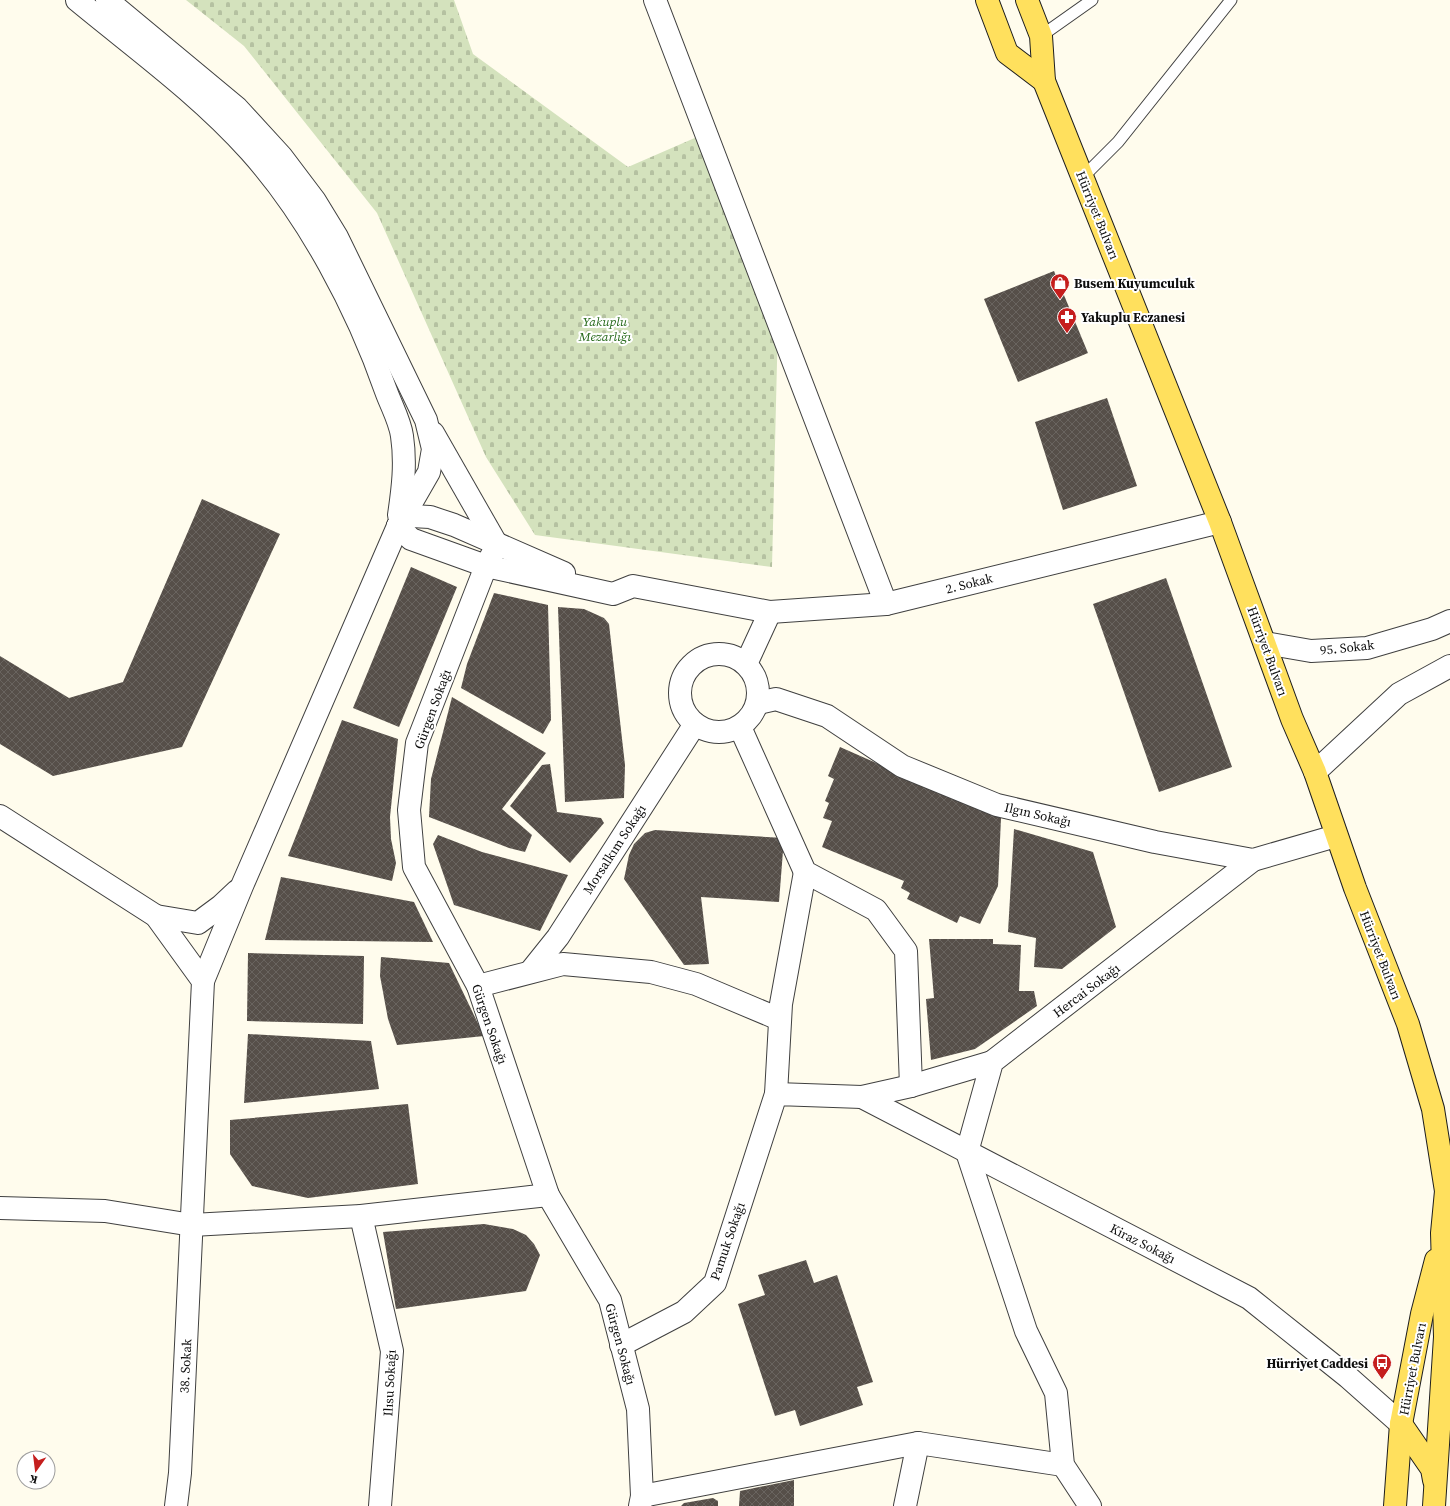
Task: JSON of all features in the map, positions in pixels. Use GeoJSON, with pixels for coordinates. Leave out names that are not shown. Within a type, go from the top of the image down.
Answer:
{"type":"FeatureCollection","features":[{"type":"Feature","properties":{"kind":"main road"},"geometry":{"type":"LineString","coordinates":[[987,0],[1007,53],[1044,81]]}},
{"type":"Feature","properties":{"kind":"main road","name":"Hürriyet Bulvarı"},"geometry":{"type":"LineString","coordinates":[[1027,0],[1041,36],[1044,81],[1220,522],[1315,772],[1336,836],[1408,1024],[1433,1110],[1448,1191],[1442,1233],[1422,1314],[1401,1424],[1395,1506]]}},
{"type":"Feature","properties":{"kind":"main road","name":"Hürriyet Bulvarı"},"geometry":{"type":"LineString","coordinates":[[1435,1498],[1445,1337],[1442,1233]]}},
{"type":"Feature","properties":{"kind":"main road"},"geometry":{"type":"LineString","coordinates":[[1401,1424],[1432,1468],[1435,1498]]}},
{"type":"Feature","properties":{"kind":"street"},"geometry":{"type":"LineString","coordinates":[[77,0],[210,110],[250,151],[285,195],[327,260],[375,359],[402,434],[405,479],[398,526]]}},
{"type":"Feature","properties":{"kind":"street"},"geometry":{"type":"LineString","coordinates":[[107,0],[237,108],[281,156],[315,201],[337,237],[426,420],[496,545]]}},
{"type":"Feature","properties":{"kind":"street"},"geometry":{"type":"LineString","coordinates":[[655,0],[886,604]]}},
{"type":"Feature","properties":{"kind":"street"},"geometry":{"type":"LineString","coordinates":[[398,526],[428,472],[433,449],[426,420]]}},
{"type":"Feature","properties":{"kind":"street"},"geometry":{"type":"LineString","coordinates":[[398,526],[411,516],[430,517],[454,525],[496,545],[613,594]]}},
{"type":"Feature","properties":{"kind":"street","name":"2. Sokak"},"geometry":{"type":"LineString","coordinates":[[613,594],[633,586],[770,612],[886,604],[1220,522]]}},
{"type":"Feature","properties":{"kind":"street"},"geometry":{"type":"LineString","coordinates":[[398,526],[411,539],[486,566],[613,594]]}},
{"type":"Feature","properties":{"kind":"street","name":"38. Sokak"},"geometry":{"type":"LineString","coordinates":[[176,1506],[180,1473],[203,981],[242,886],[398,526]]}},
{"type":"Feature","properties":{"kind":"street","name":"Gürgen Sokağı"},"geometry":{"type":"LineString","coordinates":[[496,545],[486,566],[418,743],[409,810],[414,867],[478,986],[548,1195],[610,1300],[638,1409],[641,1501]]}},
{"type":"Feature","properties":{"kind":"street"},"geometry":{"type":"LineString","coordinates":[[746,664],[770,612]]}},
{"type":"Feature","properties":{"kind":"street","name":"95. Sokak"},"geometry":{"type":"LineString","coordinates":[[1265,643],[1311,651],[1367,648],[1432,629],[1450,621]]}},
{"type":"Feature","properties":{"kind":"street"},"geometry":{"type":"LineString","coordinates":[[718,654],[735,657],[746,664],[753,672],[759,693],[758,703],[751,717],[740,727],[728,732],[717,733],[705,730],[694,724],[686,714],[680,695],[680,688],[690,666],[700,659],[718,654]]}},
{"type":"Feature","properties":{"kind":"street"},"geometry":{"type":"LineString","coordinates":[[1315,772],[1399,694],[1450,666]]}},
{"type":"Feature","properties":{"kind":"street","name":"Ilgın Sokağı"},"geometry":{"type":"LineString","coordinates":[[758,703],[776,699],[827,716],[902,766],[997,805],[1155,842],[1253,860],[1336,836]]}},
{"type":"Feature","properties":{"kind":"street","name":"Morsalkım Sokağı"},"geometry":{"type":"LineString","coordinates":[[530,972],[558,937],[694,724]]}},
{"type":"Feature","properties":{"kind":"street"},"geometry":{"type":"LineString","coordinates":[[740,727],[805,872],[876,910],[906,951],[912,1086]]}},
{"type":"Feature","properties":{"kind":"street"},"geometry":{"type":"LineString","coordinates":[[0,816],[156,916],[203,981]]}},
{"type":"Feature","properties":{"kind":"street","name":"Hercai Sokağı"},"geometry":{"type":"LineString","coordinates":[[992,1062],[1253,860]]}},
{"type":"Feature","properties":{"kind":"street","name":"Pamuk Sokağı"},"geometry":{"type":"LineString","coordinates":[[621,1344],[684,1312],[714,1283],[776,1094],[779,1020],[805,872]]}},
{"type":"Feature","properties":{"kind":"street"},"geometry":{"type":"LineString","coordinates":[[156,916],[198,923],[221,906],[242,886]]}},
{"type":"Feature","properties":{"kind":"street"},"geometry":{"type":"LineString","coordinates":[[478,986],[564,964],[651,972],[696,984],[779,1020]]}},
{"type":"Feature","properties":{"kind":"street"},"geometry":{"type":"LineString","coordinates":[[776,1094],[862,1097],[912,1086],[992,1062]]}},
{"type":"Feature","properties":{"kind":"street"},"geometry":{"type":"LineString","coordinates":[[992,1062],[967,1152],[1026,1331],[1056,1393],[1063,1465],[1090,1506]]}},
{"type":"Feature","properties":{"kind":"street","name":"Kiraz Sokağı"},"geometry":{"type":"LineString","coordinates":[[862,1097],[1249,1298],[1348,1376],[1401,1424]]}},
{"type":"Feature","properties":{"kind":"street"},"geometry":{"type":"LineString","coordinates":[[0,1208],[105,1211],[192,1225],[361,1216],[548,1195]]}},
{"type":"Feature","properties":{"kind":"street","name":"Ilısu Sokağı"},"geometry":{"type":"LineString","coordinates":[[361,1216],[392,1351],[380,1506]]}},
{"type":"Feature","properties":{"kind":"street"},"geometry":{"type":"LineString","coordinates":[[641,1501],[918,1443],[1063,1465]]}},
{"type":"Feature","properties":{"kind":"street"},"geometry":{"type":"LineString","coordinates":[[905,1506],[918,1443]]}},
{"type":"Feature","properties":{"kind":"lane"},"geometry":{"type":"LineString","coordinates":[[1041,36],[1092,0]]}},
{"type":"Feature","properties":{"kind":"lane"},"geometry":{"type":"LineString","coordinates":[[1083,177],[1118,142],[1231,0]]}},
{"type":"Feature","properties":{"kind":"green space","name":"Yakuplu Mezarlığı"},"geometry":{"type":"Polygon","coordinates":[[[186,0],[454,0],[473,54],[628,167],[697,137],[778,322],[772,567],[535,535],[486,457],[377,213],[244,46],[186,0]]]}},
{"type":"Feature","properties":{"kind":"building"},"geometry":{"type":"Polygon","coordinates":[[[1054,271],[1088,353],[1018,382],[984,299],[1054,271]]]}},
{"type":"Feature","properties":{"kind":"building"},"geometry":{"type":"Polygon","coordinates":[[[1107,398],[1137,486],[1063,510],[1035,422],[1107,398]]]}},
{"type":"Feature","properties":{"kind":"building"},"geometry":{"type":"Polygon","coordinates":[[[202,499],[280,534],[182,747],[53,776],[0,744],[0,656],[69,698],[123,682],[202,499]]]}},
{"type":"Feature","properties":{"kind":"building"},"geometry":{"type":"Polygon","coordinates":[[[411,567],[457,587],[399,727],[353,708],[411,567]]]}},
{"type":"Feature","properties":{"kind":"building"},"geometry":{"type":"Polygon","coordinates":[[[1166,578],[1232,767],[1159,792],[1093,604],[1166,578]]]}},
{"type":"Feature","properties":{"kind":"building"},"geometry":{"type":"Polygon","coordinates":[[[494,593],[548,605],[551,720],[543,734],[461,688],[467,664],[494,593]]]}},
{"type":"Feature","properties":{"kind":"building"},"geometry":{"type":"Polygon","coordinates":[[[558,607],[584,609],[604,618],[609,624],[625,765],[624,798],[565,802],[558,607]]]}},
{"type":"Feature","properties":{"kind":"building"},"geometry":{"type":"Polygon","coordinates":[[[452,697],[546,753],[502,809],[532,835],[525,852],[509,848],[429,817],[431,779],[452,697]]]}},
{"type":"Feature","properties":{"kind":"building"},"geometry":{"type":"Polygon","coordinates":[[[342,720],[398,739],[390,817],[391,839],[396,863],[392,881],[288,856],[342,720]]]}},
{"type":"Feature","properties":{"kind":"building"},"geometry":{"type":"Polygon","coordinates":[[[840,747],[1001,818],[998,886],[980,924],[960,916],[957,923],[907,899],[910,893],[901,888],[904,881],[822,847],[832,821],[823,818],[829,803],[825,801],[834,779],[828,776],[840,747]]]}},
{"type":"Feature","properties":{"kind":"building"},"geometry":{"type":"Polygon","coordinates":[[[550,764],[557,812],[601,818],[604,823],[570,863],[510,806],[542,765],[550,764]]]}},
{"type":"Feature","properties":{"kind":"building"},"geometry":{"type":"Polygon","coordinates":[[[1014,829],[1093,852],[1116,927],[1062,969],[1034,967],[1036,938],[1008,932],[1014,829]]]}},
{"type":"Feature","properties":{"kind":"building"},"geometry":{"type":"Polygon","coordinates":[[[655,830],[784,838],[779,902],[701,897],[709,964],[684,965],[624,879],[629,855],[634,844],[645,833],[655,830]]]}},
{"type":"Feature","properties":{"kind":"building"},"geometry":{"type":"Polygon","coordinates":[[[438,835],[482,852],[568,875],[540,931],[454,905],[433,844],[438,835]]]}},
{"type":"Feature","properties":{"kind":"building"},"geometry":{"type":"Polygon","coordinates":[[[281,877],[414,902],[433,942],[265,940],[281,877]]]}},
{"type":"Feature","properties":{"kind":"building"},"geometry":{"type":"Polygon","coordinates":[[[929,939],[993,939],[993,944],[1021,945],[1019,991],[1034,991],[1037,1006],[975,1049],[931,1060],[926,999],[934,998],[929,939]]]}},
{"type":"Feature","properties":{"kind":"building"},"geometry":{"type":"Polygon","coordinates":[[[248,953],[364,956],[363,1024],[247,1021],[248,953]]]}},
{"type":"Feature","properties":{"kind":"building"},"geometry":{"type":"Polygon","coordinates":[[[381,957],[449,963],[484,1036],[397,1045],[388,1019],[380,976],[381,957]]]}},
{"type":"Feature","properties":{"kind":"building"},"geometry":{"type":"Polygon","coordinates":[[[248,1034],[371,1041],[379,1089],[244,1103],[248,1034]]]}},
{"type":"Feature","properties":{"kind":"building"},"geometry":{"type":"Polygon","coordinates":[[[408,1104],[418,1184],[308,1198],[252,1186],[230,1154],[230,1120],[408,1104]]]}},
{"type":"Feature","properties":{"kind":"building"},"geometry":{"type":"Polygon","coordinates":[[[484,1224],[513,1229],[526,1235],[534,1244],[540,1255],[526,1291],[396,1309],[383,1232],[484,1224]]]}},
{"type":"Feature","properties":{"kind":"building"},"geometry":{"type":"Polygon","coordinates":[[[806,1260],[814,1283],[837,1275],[873,1382],[857,1387],[863,1405],[800,1426],[795,1410],[775,1416],[738,1304],[765,1295],[758,1275],[806,1260]]]}},
{"type":"Feature","properties":{"kind":"building"},"geometry":{"type":"Polygon","coordinates":[[[794,1480],[794,1506],[739,1506],[740,1491],[794,1480]]]}},
{"type":"Feature","properties":{"kind":"building"},"geometry":{"type":"Polygon","coordinates":[[[713,1498],[718,1501],[718,1506],[681,1506],[684,1503],[713,1498]]]}},
{"type":"Feature","properties":{"kind":"place","name":"Busem Kuyumculuk"},"geometry":{"type":"Point","coordinates":[1060,300]}},
{"type":"Feature","properties":{"kind":"place","name":"Yakuplu Eczanesi"},"geometry":{"type":"Point","coordinates":[1067,334]}},
{"type":"Feature","properties":{"kind":"place","name":"Hürriyet Caddesi"},"geometry":{"type":"Point","coordinates":[1382,1380]}}]}
